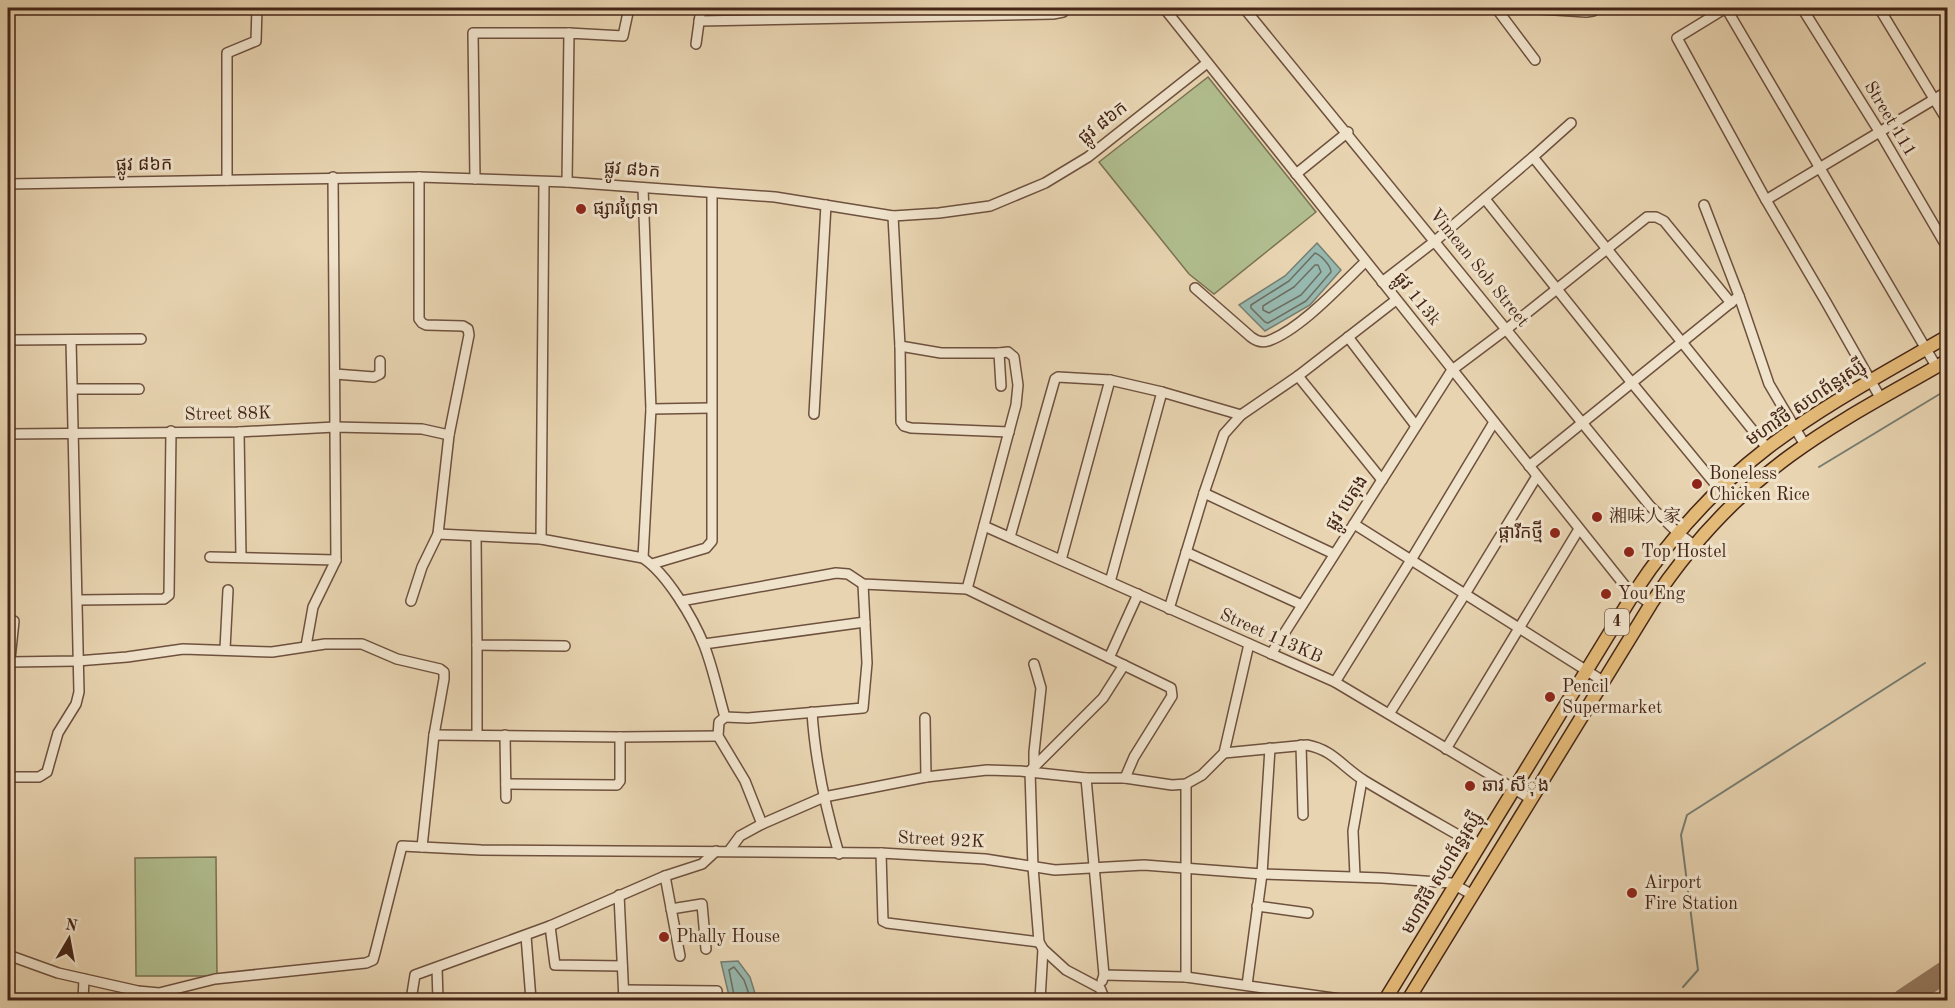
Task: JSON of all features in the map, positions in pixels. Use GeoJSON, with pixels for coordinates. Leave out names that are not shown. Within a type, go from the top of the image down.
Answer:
{"type":"FeatureCollection","features":[{"type":"Feature","properties":{"kind":"highway","name":"មហាវិថី សហព័ន្ធរុស្ស៊ី"},"geometry":{"type":"LineString","coordinates":[[1385,1000],[1634,593],[1678,533],[1720,489],[1794,428],[1947,336]]}},
{"type":"Feature","properties":{"kind":"highway","name":"មហាវិថី សហព័ន្ធរុស្ស៊ី"},"geometry":{"type":"LineString","coordinates":[[1408,1000],[1651,604],[1694,544],[1754,485],[1806,445],[1942,363]]}},
{"type":"Feature","properties":{"kind":"street"},"geometry":{"type":"LineString","coordinates":[[227,180],[227,53],[256,41],[257,8]]}},
{"type":"Feature","properties":{"kind":"street"},"geometry":{"type":"LineString","coordinates":[[475,179],[473,33],[569,33],[623,36],[629,8]]}},
{"type":"Feature","properties":{"kind":"street"},"geometry":{"type":"LineString","coordinates":[[696,44],[701,8]]}},
{"type":"Feature","properties":{"kind":"street"},"geometry":{"type":"LineString","coordinates":[[860,8],[861,18]]}},
{"type":"Feature","properties":{"kind":"street"},"geometry":{"type":"LineString","coordinates":[[699,21],[1053,14],[1064,12],[1063,8]]}},
{"type":"Feature","properties":{"kind":"street","name":"ផ្លូវ 113k"},"geometry":{"type":"LineString","coordinates":[[1164,8],[1626,587],[1651,604]]}},
{"type":"Feature","properties":{"kind":"street","name":"Vimean Sob Street"},"geometry":{"type":"LineString","coordinates":[[1244,8],[1508,328],[1650,506],[1678,533],[1694,544]]}},
{"type":"Feature","properties":{"kind":"street"},"geometry":{"type":"LineString","coordinates":[[1496,8],[1535,60]]}},
{"type":"Feature","properties":{"kind":"street"},"geometry":{"type":"LineString","coordinates":[[1529,8],[1586,12],[1593,11],[1594,8]]}},
{"type":"Feature","properties":{"kind":"street"},"geometry":{"type":"LineString","coordinates":[[1881,399],[1766,200],[1677,38],[1726,8],[1926,349],[1942,363]]}},
{"type":"Feature","properties":{"kind":"street","name":"Street 111"},"geometry":{"type":"LineString","coordinates":[[1802,8],[1879,131],[1947,249]]}},
{"type":"Feature","properties":{"kind":"street"},"geometry":{"type":"LineString","coordinates":[[1879,8],[1947,122]]}},
{"type":"Feature","properties":{"kind":"street"},"geometry":{"type":"LineString","coordinates":[[567,182],[569,33]]}},
{"type":"Feature","properties":{"kind":"street","name":"ផ្លូវ ៨៦ក"},"geometry":{"type":"LineString","coordinates":[[8,184],[419,177],[567,182],[775,197],[893,216],[939,213],[990,206],[1045,183],[1088,157],[1207,63]]}},
{"type":"Feature","properties":{"kind":"street"},"geometry":{"type":"LineString","coordinates":[[1766,200],[1947,92]]}},
{"type":"Feature","properties":{"kind":"street"},"geometry":{"type":"LineString","coordinates":[[1382,282],[1485,199],[1571,123]]}},
{"type":"Feature","properties":{"kind":"street"},"geometry":{"type":"LineString","coordinates":[[1296,174],[1348,132]]}},
{"type":"Feature","properties":{"kind":"street"},"geometry":{"type":"LineString","coordinates":[[1533,157],[1767,448]]}},
{"type":"Feature","properties":{"kind":"street"},"geometry":{"type":"LineString","coordinates":[[306,646],[313,607],[336,560],[333,177]]}},
{"type":"Feature","properties":{"kind":"street"},"geometry":{"type":"LineString","coordinates":[[411,601],[422,567],[438,534],[449,435],[468,335],[468,329],[463,326],[426,325],[419,319],[419,177]]}},
{"type":"Feature","properties":{"kind":"street"},"geometry":{"type":"LineString","coordinates":[[541,539],[543,182]]}},
{"type":"Feature","properties":{"kind":"street"},"geometry":{"type":"LineString","coordinates":[[643,188],[651,409],[643,558]]}},
{"type":"Feature","properties":{"kind":"street"},"geometry":{"type":"LineString","coordinates":[[652,564],[706,548],[712,542],[712,193]]}},
{"type":"Feature","properties":{"kind":"street"},"geometry":{"type":"LineString","coordinates":[[1485,199],[1720,489]]}},
{"type":"Feature","properties":{"kind":"street"},"geometry":{"type":"LineString","coordinates":[[814,414],[826,205]]}},
{"type":"Feature","properties":{"kind":"street"},"geometry":{"type":"LineString","coordinates":[[1704,205],[1735,300],[1768,384],[1806,445]]}},
{"type":"Feature","properties":{"kind":"street"},"geometry":{"type":"LineString","coordinates":[[893,216],[900,346],[901,422],[904,426],[1009,432]]}},
{"type":"Feature","properties":{"kind":"street"},"geometry":{"type":"LineString","coordinates":[[1452,370],[1647,217],[1656,217],[1664,221],[1735,300]]}},
{"type":"Feature","properties":{"kind":"street"},"geometry":{"type":"LineString","coordinates":[[1195,288],[1256,341],[1264,342],[1294,326],[1324,301],[1365,261]]}},
{"type":"Feature","properties":{"kind":"street"},"geometry":{"type":"LineString","coordinates":[[1169,609],[1185,552],[1224,434],[1240,415],[1298,376],[1396,300]]}},
{"type":"Feature","properties":{"kind":"street"},"geometry":{"type":"LineString","coordinates":[[1529,466],[1735,300]]}},
{"type":"Feature","properties":{"kind":"street"},"geometry":{"type":"LineString","coordinates":[[1347,337],[1416,426]]}},
{"type":"Feature","properties":{"kind":"street"},"geometry":{"type":"LineString","coordinates":[[10,340],[141,339]]}},
{"type":"Feature","properties":{"kind":"street"},"geometry":{"type":"LineString","coordinates":[[8,777],[39,777],[47,771],[58,733],[76,704],[79,692],[76,661],[78,600],[71,340]]}},
{"type":"Feature","properties":{"kind":"street"},"geometry":{"type":"LineString","coordinates":[[900,346],[940,353],[1008,352],[1014,357],[1016,364],[1018,385],[1016,405],[967,589]]}},
{"type":"Feature","properties":{"kind":"street"},"geometry":{"type":"LineString","coordinates":[[999,353],[1001,386]]}},
{"type":"Feature","properties":{"kind":"street"},"geometry":{"type":"LineString","coordinates":[[335,374],[374,377],[380,374],[380,361]]}},
{"type":"Feature","properties":{"kind":"street","name":"ផ្លូវ បេតុង"},"geometry":{"type":"LineString","coordinates":[[1271,654],[1452,370]]}},
{"type":"Feature","properties":{"kind":"street"},"geometry":{"type":"LineString","coordinates":[[1298,376],[1382,480]]}},
{"type":"Feature","properties":{"kind":"street"},"geometry":{"type":"LineString","coordinates":[[1010,537],[1052,382],[1058,377],[1110,380],[1162,392],[1240,415]]}},
{"type":"Feature","properties":{"kind":"street"},"geometry":{"type":"LineString","coordinates":[[1061,560],[1110,380]]}},
{"type":"Feature","properties":{"kind":"street"},"geometry":{"type":"LineString","coordinates":[[73,389],[139,389]]}},
{"type":"Feature","properties":{"kind":"street"},"geometry":{"type":"LineString","coordinates":[[1110,582],[1162,392]]}},
{"type":"Feature","properties":{"kind":"street"},"geometry":{"type":"LineString","coordinates":[[651,409],[711,408]]}},
{"type":"Feature","properties":{"kind":"street"},"geometry":{"type":"LineString","coordinates":[[1335,682],[1494,423]]}},
{"type":"Feature","properties":{"kind":"street","name":"Street 88K"},"geometry":{"type":"LineString","coordinates":[[8,434],[239,432],[335,427],[422,429],[449,435]]}},
{"type":"Feature","properties":{"kind":"street"},"geometry":{"type":"LineString","coordinates":[[78,600],[164,599],[169,596],[171,431]]}},
{"type":"Feature","properties":{"kind":"street"},"geometry":{"type":"LineString","coordinates":[[239,432],[240,557]]}},
{"type":"Feature","properties":{"kind":"street"},"geometry":{"type":"LineString","coordinates":[[1389,714],[1466,594],[1537,476]]}},
{"type":"Feature","properties":{"kind":"street"},"geometry":{"type":"LineString","coordinates":[[1204,493],[1334,554]]}},
{"type":"Feature","properties":{"kind":"street"},"geometry":{"type":"LineString","coordinates":[[1354,524],[1603,681]]}},
{"type":"Feature","properties":{"kind":"street","name":"Street 113KB"},"geometry":{"type":"LineString","coordinates":[[984,526],[1335,682],[1531,799]]}},
{"type":"Feature","properties":{"kind":"street"},"geometry":{"type":"LineString","coordinates":[[1446,749],[1579,529]]}},
{"type":"Feature","properties":{"kind":"street"},"geometry":{"type":"LineString","coordinates":[[438,534],[541,539],[643,558],[652,564],[681,600],[704,644],[725,717]]}},
{"type":"Feature","properties":{"kind":"street"},"geometry":{"type":"LineString","coordinates":[[476,537],[477,735]]}},
{"type":"Feature","properties":{"kind":"street"},"geometry":{"type":"LineString","coordinates":[[1185,552],[1302,605]]}},
{"type":"Feature","properties":{"kind":"street"},"geometry":{"type":"LineString","coordinates":[[210,557],[336,560]]}},
{"type":"Feature","properties":{"kind":"street"},"geometry":{"type":"LineString","coordinates":[[681,600],[836,573],[848,574],[863,584],[967,589],[1124,665],[1172,691],[1172,696],[1134,757],[1125,778]]}},
{"type":"Feature","properties":{"kind":"street"},"geometry":{"type":"LineString","coordinates":[[762,824],[745,782],[717,736],[719,722],[725,717],[748,718],[863,708],[867,663],[863,584]]}},
{"type":"Feature","properties":{"kind":"street"},"geometry":{"type":"LineString","coordinates":[[225,649],[228,590]]}},
{"type":"Feature","properties":{"kind":"street"},"geometry":{"type":"LineString","coordinates":[[1109,658],[1137,594]]}},
{"type":"Feature","properties":{"kind":"street"},"geometry":{"type":"LineString","coordinates":[[8,678],[14,621]]}},
{"type":"Feature","properties":{"kind":"street"},"geometry":{"type":"LineString","coordinates":[[704,644],[865,622]]}},
{"type":"Feature","properties":{"kind":"street"},"geometry":{"type":"LineString","coordinates":[[10,662],[76,661],[183,649],[272,652],[325,644],[362,644],[397,659],[440,669],[444,672],[444,679],[434,735],[422,847]]}},
{"type":"Feature","properties":{"kind":"street"},"geometry":{"type":"LineString","coordinates":[[729,851],[740,836],[824,797],[926,777],[987,770],[1032,768],[1086,778],[1125,778],[1172,785],[1186,784],[1203,775],[1224,753],[1249,644]]}},
{"type":"Feature","properties":{"kind":"street"},"geometry":{"type":"LineString","coordinates":[[477,645],[565,646]]}},
{"type":"Feature","properties":{"kind":"street"},"geometry":{"type":"LineString","coordinates":[[1034,664],[1041,688],[1032,768],[1033,867],[1041,946],[1040,1000]]}},
{"type":"Feature","properties":{"kind":"street"},"geometry":{"type":"LineString","coordinates":[[1032,768],[1064,739],[1103,698],[1124,665]]}},
{"type":"Feature","properties":{"kind":"street"},"geometry":{"type":"LineString","coordinates":[[812,712],[815,756],[839,854]]}},
{"type":"Feature","properties":{"kind":"street"},"geometry":{"type":"LineString","coordinates":[[925,718],[926,777]]}},
{"type":"Feature","properties":{"kind":"street"},"geometry":{"type":"LineString","coordinates":[[434,735],[717,736]]}},
{"type":"Feature","properties":{"kind":"street"},"geometry":{"type":"LineString","coordinates":[[505,735],[506,798]]}},
{"type":"Feature","properties":{"kind":"street"},"geometry":{"type":"LineString","coordinates":[[506,784],[617,785],[620,781],[620,737]]}},
{"type":"Feature","properties":{"kind":"street"},"geometry":{"type":"LineString","coordinates":[[1224,753],[1301,745],[1318,747],[1330,752],[1362,780],[1479,847]]}},
{"type":"Feature","properties":{"kind":"street"},"geometry":{"type":"LineString","coordinates":[[1301,745],[1303,815]]}},
{"type":"Feature","properties":{"kind":"street"},"geometry":{"type":"LineString","coordinates":[[1247,985],[1262,874],[1270,748]]}},
{"type":"Feature","properties":{"kind":"street"},"geometry":{"type":"LineString","coordinates":[[1086,778],[1104,975],[1100,988]]}},
{"type":"Feature","properties":{"kind":"street"},"geometry":{"type":"LineString","coordinates":[[1355,876],[1353,831],[1362,780]]}},
{"type":"Feature","properties":{"kind":"street"},"geometry":{"type":"LineString","coordinates":[[1186,784],[1186,977]]}},
{"type":"Feature","properties":{"kind":"street","name":"Street 92K"},"geometry":{"type":"LineString","coordinates":[[84,979],[159,993],[215,979],[366,963],[373,960],[402,846],[481,850],[880,853],[985,859],[1055,870],[1144,865],[1262,874],[1355,876],[1451,883],[1473,895]]}},
{"type":"Feature","properties":{"kind":"street"},"geometry":{"type":"LineString","coordinates":[[411,1000],[415,975],[526,936],[665,876],[702,864],[716,851]]}},
{"type":"Feature","properties":{"kind":"street"},"geometry":{"type":"LineString","coordinates":[[880,853],[883,921],[1041,946],[1066,970],[1100,988],[1105,1000]]}},
{"type":"Feature","properties":{"kind":"street"},"geometry":{"type":"LineString","coordinates":[[665,876],[680,956]]}},
{"type":"Feature","properties":{"kind":"street"},"geometry":{"type":"LineString","coordinates":[[619,895],[624,1000]]}},
{"type":"Feature","properties":{"kind":"street"},"geometry":{"type":"LineString","coordinates":[[671,909],[702,904],[706,949]]}},
{"type":"Feature","properties":{"kind":"street"},"geometry":{"type":"LineString","coordinates":[[1257,906],[1308,913]]}},
{"type":"Feature","properties":{"kind":"street"},"geometry":{"type":"LineString","coordinates":[[550,926],[555,965],[622,966]]}},
{"type":"Feature","properties":{"kind":"street"},"geometry":{"type":"LineString","coordinates":[[526,936],[531,1000]]}},
{"type":"Feature","properties":{"kind":"street"},"geometry":{"type":"LineString","coordinates":[[8,955],[58,973],[84,979],[83,1000]]}},
{"type":"Feature","properties":{"kind":"street"},"geometry":{"type":"LineString","coordinates":[[437,968],[438,1000]]}},
{"type":"Feature","properties":{"kind":"street"},"geometry":{"type":"LineString","coordinates":[[1104,975],[1186,977],[1347,1000]]}},
{"type":"Feature","properties":{"kind":"street"},"geometry":{"type":"LineString","coordinates":[[624,990],[717,991],[717,1000]]}},
{"type":"Feature","properties":{"kind":"green space"},"geometry":{"type":"Polygon","coordinates":[[[1208,77],[1316,212],[1214,294],[1189,274],[1099,162],[1208,77]]]}},
{"type":"Feature","properties":{"kind":"green space"},"geometry":{"type":"Polygon","coordinates":[[[216,857],[217,976],[136,976],[135,858],[216,857]]]}},
{"type":"Feature","properties":{"kind":"water"},"geometry":{"type":"Polygon","coordinates":[[[1317,243],[1341,270],[1310,305],[1265,331],[1239,305],[1285,276],[1317,243]]]}},
{"type":"Feature","properties":{"kind":"water"},"geometry":{"type":"Polygon","coordinates":[[[738,961],[750,977],[757,1000],[730,1000],[721,962],[738,961]]]}},
{"type":"Feature","properties":{"kind":"waterway"},"geometry":{"type":"LineString","coordinates":[[1819,467],[1948,389]]}},
{"type":"Feature","properties":{"kind":"waterway"},"geometry":{"type":"LineString","coordinates":[[1683,987],[1698,970],[1681,835],[1687,815],[1925,663]]}},
{"type":"Feature","properties":{"kind":"waterway"},"geometry":{"type":"LineString","coordinates":[[1668,1000],[1673,996]]}},
{"type":"Feature","properties":{"kind":"taxiway"},"geometry":{"type":"LineString","coordinates":[[1903,1000],[1948,970]]}},
{"type":"Feature","properties":{"kind":"place","name":"ផ្សារព្រៃទា"},"geometry":{"type":"Point","coordinates":[581,209]}},
{"type":"Feature","properties":{"kind":"place","name":"Boneless Chicken Rice"},"geometry":{"type":"Point","coordinates":[1697,484]}},
{"type":"Feature","properties":{"kind":"place","name":"湘味人家"},"geometry":{"type":"Point","coordinates":[1597,517]}},
{"type":"Feature","properties":{"kind":"place","name":"ផ្ការីកថ្មី"},"geometry":{"type":"Point","coordinates":[1555,533]}},
{"type":"Feature","properties":{"kind":"place","name":"Top Hostel"},"geometry":{"type":"Point","coordinates":[1629,552]}},
{"type":"Feature","properties":{"kind":"place","name":"You Eng"},"geometry":{"type":"Point","coordinates":[1606,594]}},
{"type":"Feature","properties":{"kind":"place","name":"Pencil Supermarket"},"geometry":{"type":"Point","coordinates":[1550,697]}},
{"type":"Feature","properties":{"kind":"place","name":"ឆាវ សីុង"},"geometry":{"type":"Point","coordinates":[1470,786]}},
{"type":"Feature","properties":{"kind":"place","name":"Airport Fire Station"},"geometry":{"type":"Point","coordinates":[1632,893]}},
{"type":"Feature","properties":{"kind":"place","name":"Phally House"},"geometry":{"type":"Point","coordinates":[664,937]}}]}
